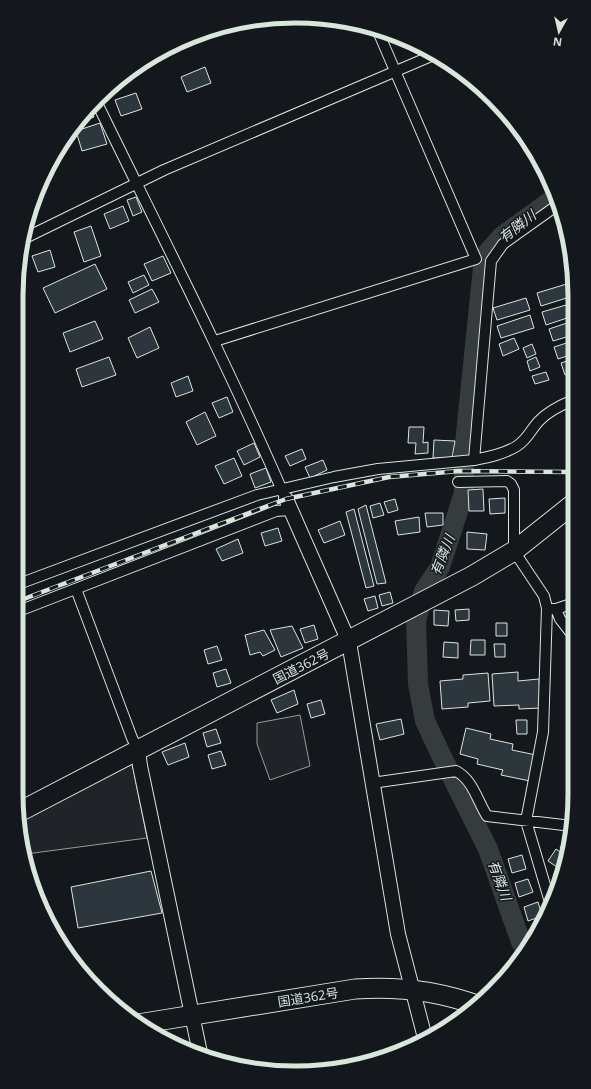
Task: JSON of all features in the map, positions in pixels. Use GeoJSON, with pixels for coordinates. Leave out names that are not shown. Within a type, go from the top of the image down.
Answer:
{"type":"FeatureCollection","features":[{"type":"Feature","properties":{"kind":"highway","name":"国道362号"},"geometry":{"type":"LineString","coordinates":[[24,809],[422,603],[514,551],[568,508]]}},
{"type":"Feature","properties":{"kind":"highway","name":"国道362号"},"geometry":{"type":"LineString","coordinates":[[148,1023],[355,989],[381,987],[413,990],[446,996],[469,1003]]}},
{"type":"Feature","properties":{"kind":"street"},"geometry":{"type":"LineString","coordinates":[[380,36],[478,258]]}},
{"type":"Feature","properties":{"kind":"street"},"geometry":{"type":"LineString","coordinates":[[29,236],[136,184],[395,70],[427,57]]}},
{"type":"Feature","properties":{"kind":"street"},"geometry":{"type":"LineString","coordinates":[[99,107],[215,341],[274,469],[285,499],[349,642],[398,934],[424,1034]]}},
{"type":"Feature","properties":{"kind":"street"},"geometry":{"type":"LineString","coordinates":[[474,460],[491,261],[503,244],[554,208]]}},
{"type":"Feature","properties":{"kind":"street"},"geometry":{"type":"LineString","coordinates":[[215,341],[478,258],[491,261]]}},
{"type":"Feature","properties":{"kind":"street"},"geometry":{"type":"LineString","coordinates":[[23,582],[257,495],[285,499],[378,469],[474,460],[504,453],[518,446],[530,436],[539,421],[545,416],[568,403]]}},
{"type":"Feature","properties":{"kind":"street"},"geometry":{"type":"LineString","coordinates":[[458,482],[507,481],[511,484],[514,490],[514,551],[551,609],[568,629]]}},
{"type":"Feature","properties":{"kind":"street"},"geometry":{"type":"LineString","coordinates":[[23,609],[276,511],[285,499]]}},
{"type":"Feature","properties":{"kind":"street"},"geometry":{"type":"LineString","coordinates":[[76,589],[132,738],[138,750],[140,766],[199,1048]]}},
{"type":"Feature","properties":{"kind":"street"},"geometry":{"type":"LineString","coordinates":[[551,609],[568,605]]}},
{"type":"Feature","properties":{"kind":"street"},"geometry":{"type":"LineString","coordinates":[[548,895],[526,821],[543,732],[551,609]]}},
{"type":"Feature","properties":{"kind":"street"},"geometry":{"type":"LineString","coordinates":[[372,784],[456,771],[464,775],[487,816],[566,825]]}},
{"type":"Feature","properties":{"kind":"shaded area"},"geometry":{"type":"Polygon","coordinates":[[[300,715],[310,766],[270,780],[257,744],[257,723],[300,715]]]}},
{"type":"Feature","properties":{"kind":"shaded area"},"geometry":{"type":"Polygon","coordinates":[[[132,763],[147,838],[30,854],[24,817],[132,763]]]}},
{"type":"Feature","properties":{"kind":"building"},"geometry":{"type":"Polygon","coordinates":[[[205,67],[211,83],[187,92],[181,77],[205,67]]]}},
{"type":"Feature","properties":{"kind":"building"},"geometry":{"type":"Polygon","coordinates":[[[136,93],[142,109],[121,116],[115,100],[136,93]]]}},
{"type":"Feature","properties":{"kind":"building"},"geometry":{"type":"Polygon","coordinates":[[[100,123],[107,144],[82,151],[77,133],[79,130],[100,123]]]}},
{"type":"Feature","properties":{"kind":"building"},"geometry":{"type":"Polygon","coordinates":[[[136,197],[142,212],[133,216],[127,200],[136,197]]]}},
{"type":"Feature","properties":{"kind":"building"},"geometry":{"type":"Polygon","coordinates":[[[123,206],[129,221],[110,229],[104,214],[123,206]]]}},
{"type":"Feature","properties":{"kind":"building"},"geometry":{"type":"Polygon","coordinates":[[[91,226],[101,256],[84,262],[74,232],[91,226]]]}},
{"type":"Feature","properties":{"kind":"building"},"geometry":{"type":"Polygon","coordinates":[[[50,250],[55,267],[38,272],[32,256],[50,250]]]}},
{"type":"Feature","properties":{"kind":"building"},"geometry":{"type":"Polygon","coordinates":[[[163,256],[171,273],[152,281],[144,264],[163,256]]]}},
{"type":"Feature","properties":{"kind":"building"},"geometry":{"type":"Polygon","coordinates":[[[95,264],[107,289],[55,313],[43,288],[95,264]]]}},
{"type":"Feature","properties":{"kind":"building"},"geometry":{"type":"Polygon","coordinates":[[[144,275],[149,285],[133,293],[128,282],[144,275]]]}},
{"type":"Feature","properties":{"kind":"building"},"geometry":{"type":"Polygon","coordinates":[[[567,284],[568,298],[541,306],[537,293],[567,284]]]}},
{"type":"Feature","properties":{"kind":"building"},"geometry":{"type":"Polygon","coordinates":[[[152,289],[159,302],[135,313],[129,300],[152,289]]]}},
{"type":"Feature","properties":{"kind":"building"},"geometry":{"type":"Polygon","coordinates":[[[526,298],[530,310],[497,320],[493,308],[526,298]]]}},
{"type":"Feature","properties":{"kind":"building"},"geometry":{"type":"Polygon","coordinates":[[[568,304],[568,318],[546,325],[542,312],[568,304]]]}},
{"type":"Feature","properties":{"kind":"building"},"geometry":{"type":"Polygon","coordinates":[[[530,315],[534,328],[501,338],[497,326],[530,315]]]}},
{"type":"Feature","properties":{"kind":"building"},"geometry":{"type":"Polygon","coordinates":[[[95,321],[103,339],[70,352],[63,333],[95,321]]]}},
{"type":"Feature","properties":{"kind":"building"},"geometry":{"type":"Polygon","coordinates":[[[568,323],[568,336],[553,341],[549,329],[568,323]]]}},
{"type":"Feature","properties":{"kind":"building"},"geometry":{"type":"Polygon","coordinates":[[[150,327],[159,348],[137,358],[128,338],[150,327]]]}},
{"type":"Feature","properties":{"kind":"building"},"geometry":{"type":"Polygon","coordinates":[[[514,338],[519,349],[503,356],[499,344],[514,338]]]}},
{"type":"Feature","properties":{"kind":"building"},"geometry":{"type":"Polygon","coordinates":[[[568,343],[568,356],[558,359],[554,347],[568,343]]]}},
{"type":"Feature","properties":{"kind":"building"},"geometry":{"type":"Polygon","coordinates":[[[532,344],[536,354],[527,358],[523,348],[532,344]]]}},
{"type":"Feature","properties":{"kind":"building"},"geometry":{"type":"Polygon","coordinates":[[[109,357],[116,375],[82,387],[76,369],[109,357]]]}},
{"type":"Feature","properties":{"kind":"building"},"geometry":{"type":"Polygon","coordinates":[[[536,357],[540,367],[530,371],[527,361],[536,357]]]}},
{"type":"Feature","properties":{"kind":"building"},"geometry":{"type":"Polygon","coordinates":[[[568,361],[568,374],[565,375],[561,363],[568,361]]]}},
{"type":"Feature","properties":{"kind":"building"},"geometry":{"type":"Polygon","coordinates":[[[546,372],[549,380],[535,384],[532,376],[546,372]]]}},
{"type":"Feature","properties":{"kind":"building"},"geometry":{"type":"Polygon","coordinates":[[[188,376],[193,391],[176,397],[171,383],[188,376]]]}},
{"type":"Feature","properties":{"kind":"building"},"geometry":{"type":"Polygon","coordinates":[[[227,397],[233,412],[219,418],[212,403],[227,397]]]}},
{"type":"Feature","properties":{"kind":"building"},"geometry":{"type":"Polygon","coordinates":[[[205,412],[216,436],[197,445],[186,422],[205,412]]]}},
{"type":"Feature","properties":{"kind":"building"},"geometry":{"type":"Polygon","coordinates":[[[409,427],[424,427],[423,443],[428,442],[428,453],[415,454],[416,443],[408,443],[409,427]]]}},
{"type":"Feature","properties":{"kind":"building"},"geometry":{"type":"Polygon","coordinates":[[[434,440],[455,441],[452,458],[433,458],[434,440]]]}},
{"type":"Feature","properties":{"kind":"building"},"geometry":{"type":"Polygon","coordinates":[[[254,443],[260,457],[244,465],[237,451],[254,443]]]}},
{"type":"Feature","properties":{"kind":"building"},"geometry":{"type":"Polygon","coordinates":[[[302,449],[306,459],[290,466],[285,456],[302,449]]]}},
{"type":"Feature","properties":{"kind":"building"},"geometry":{"type":"Polygon","coordinates":[[[234,458],[242,476],[224,484],[215,466],[234,458]]]}},
{"type":"Feature","properties":{"kind":"building"},"geometry":{"type":"Polygon","coordinates":[[[323,460],[327,470],[310,478],[305,467],[323,460]]]}},
{"type":"Feature","properties":{"kind":"building"},"geometry":{"type":"Polygon","coordinates":[[[266,468],[271,482],[255,488],[250,474],[266,468]]]}},
{"type":"Feature","properties":{"kind":"building"},"geometry":{"type":"Polygon","coordinates":[[[483,489],[484,511],[469,511],[468,490],[483,489]]]}},
{"type":"Feature","properties":{"kind":"building"},"geometry":{"type":"Polygon","coordinates":[[[505,498],[505,513],[490,514],[489,499],[505,498]]]}},
{"type":"Feature","properties":{"kind":"building"},"geometry":{"type":"Polygon","coordinates":[[[395,499],[398,510],[388,513],[384,502],[395,499]]]}},
{"type":"Feature","properties":{"kind":"building"},"geometry":{"type":"Polygon","coordinates":[[[380,503],[384,515],[373,518],[370,506],[380,503]]]}},
{"type":"Feature","properties":{"kind":"building"},"geometry":{"type":"Polygon","coordinates":[[[366,505],[386,583],[377,584],[358,509],[366,505]]]}},
{"type":"Feature","properties":{"kind":"building"},"geometry":{"type":"Polygon","coordinates":[[[354,509],[374,586],[366,588],[346,512],[354,509]]]}},
{"type":"Feature","properties":{"kind":"building"},"geometry":{"type":"Polygon","coordinates":[[[425,513],[443,513],[443,525],[427,527],[425,513]]]}},
{"type":"Feature","properties":{"kind":"building"},"geometry":{"type":"Polygon","coordinates":[[[419,517],[420,532],[398,535],[395,521],[419,517]]]}},
{"type":"Feature","properties":{"kind":"building"},"geometry":{"type":"Polygon","coordinates":[[[340,521],[345,535],[324,543],[318,530],[340,521]]]}},
{"type":"Feature","properties":{"kind":"building"},"geometry":{"type":"Polygon","coordinates":[[[278,528],[282,541],[265,546],[261,533],[278,528]]]}},
{"type":"Feature","properties":{"kind":"building"},"geometry":{"type":"Polygon","coordinates":[[[467,532],[487,534],[485,550],[467,549],[467,532]]]}},
{"type":"Feature","properties":{"kind":"building"},"geometry":{"type":"Polygon","coordinates":[[[238,539],[243,553],[222,561],[216,549],[238,539]]]}},
{"type":"Feature","properties":{"kind":"building"},"geometry":{"type":"Polygon","coordinates":[[[390,592],[393,603],[382,606],[379,595],[390,592]]]}},
{"type":"Feature","properties":{"kind":"building"},"geometry":{"type":"Polygon","coordinates":[[[375,596],[378,608],[368,611],[364,599],[375,596]]]}},
{"type":"Feature","properties":{"kind":"building"},"geometry":{"type":"Polygon","coordinates":[[[469,609],[469,620],[456,621],[455,610],[469,609]]]}},
{"type":"Feature","properties":{"kind":"building"},"geometry":{"type":"Polygon","coordinates":[[[434,610],[449,611],[448,626],[434,625],[434,610]]]}},
{"type":"Feature","properties":{"kind":"building"},"geometry":{"type":"Polygon","coordinates":[[[496,623],[507,623],[507,636],[496,636],[496,623]]]}},
{"type":"Feature","properties":{"kind":"building"},"geometry":{"type":"Polygon","coordinates":[[[314,625],[318,639],[305,643],[300,629],[314,625]]]}},
{"type":"Feature","properties":{"kind":"building"},"geometry":{"type":"Polygon","coordinates":[[[292,626],[303,648],[281,657],[270,630],[292,626]]]}},
{"type":"Feature","properties":{"kind":"building"},"geometry":{"type":"Polygon","coordinates":[[[264,630],[275,650],[263,656],[260,652],[250,655],[245,635],[264,630]]]}},
{"type":"Feature","properties":{"kind":"building"},"geometry":{"type":"Polygon","coordinates":[[[471,640],[485,640],[485,655],[470,655],[471,640]]]}},
{"type":"Feature","properties":{"kind":"building"},"geometry":{"type":"Polygon","coordinates":[[[444,642],[458,643],[458,658],[443,657],[444,642]]]}},
{"type":"Feature","properties":{"kind":"building"},"geometry":{"type":"Polygon","coordinates":[[[494,644],[505,644],[505,657],[495,657],[494,644]]]}},
{"type":"Feature","properties":{"kind":"building"},"geometry":{"type":"Polygon","coordinates":[[[217,646],[222,660],[208,664],[204,650],[217,646]]]}},
{"type":"Feature","properties":{"kind":"building"},"geometry":{"type":"Polygon","coordinates":[[[226,669],[231,683],[217,687],[213,673],[226,669]]]}},
{"type":"Feature","properties":{"kind":"building"},"geometry":{"type":"Polygon","coordinates":[[[518,672],[518,681],[539,679],[541,708],[519,709],[519,705],[494,706],[492,674],[518,672]]]}},
{"type":"Feature","properties":{"kind":"building"},"geometry":{"type":"Polygon","coordinates":[[[488,673],[490,701],[468,703],[468,707],[442,709],[440,681],[463,679],[463,675],[488,673]]]}},
{"type":"Feature","properties":{"kind":"building"},"geometry":{"type":"Polygon","coordinates":[[[294,690],[298,704],[277,713],[271,700],[294,690]]]}},
{"type":"Feature","properties":{"kind":"building"},"geometry":{"type":"Polygon","coordinates":[[[321,700],[325,714],[311,718],[307,704],[321,700]]]}},
{"type":"Feature","properties":{"kind":"building"},"geometry":{"type":"Polygon","coordinates":[[[401,719],[404,734],[380,740],[376,724],[401,719]]]}},
{"type":"Feature","properties":{"kind":"building"},"geometry":{"type":"Polygon","coordinates":[[[516,720],[527,720],[527,734],[517,734],[516,720]]]}},
{"type":"Feature","properties":{"kind":"building"},"geometry":{"type":"Polygon","coordinates":[[[466,728],[491,734],[490,739],[513,744],[512,750],[536,755],[530,781],[501,775],[503,770],[477,764],[478,759],[460,754],[466,728]]]}},
{"type":"Feature","properties":{"kind":"building"},"geometry":{"type":"Polygon","coordinates":[[[216,729],[221,743],[207,747],[203,733],[216,729]]]}},
{"type":"Feature","properties":{"kind":"building"},"geometry":{"type":"Polygon","coordinates":[[[185,743],[189,757],[168,765],[162,752],[185,743]]]}},
{"type":"Feature","properties":{"kind":"building"},"geometry":{"type":"Polygon","coordinates":[[[221,751],[226,765],[212,769],[208,755],[221,751]]]}},
{"type":"Feature","properties":{"kind":"building"},"geometry":{"type":"Polygon","coordinates":[[[564,842],[562,850],[560,848],[564,842]]]}},
{"type":"Feature","properties":{"kind":"building"},"geometry":{"type":"Polygon","coordinates":[[[556,849],[562,853],[558,868],[548,861],[556,849]]]}},
{"type":"Feature","properties":{"kind":"building"},"geometry":{"type":"Polygon","coordinates":[[[522,855],[526,869],[512,873],[508,859],[522,855]]]}},
{"type":"Feature","properties":{"kind":"building"},"geometry":{"type":"Polygon","coordinates":[[[151,871],[162,913],[78,928],[71,887],[151,871]]]}},
{"type":"Feature","properties":{"kind":"building"},"geometry":{"type":"Polygon","coordinates":[[[528,879],[533,892],[519,897],[515,883],[528,879]]]}},
{"type":"Feature","properties":{"kind":"building"},"geometry":{"type":"Polygon","coordinates":[[[538,902],[541,912],[538,917],[528,921],[524,907],[538,902]]]}},
{"type":"Feature","properties":{"kind":"waterway","name":"有隣川"},"geometry":{"type":"LineString","coordinates":[[522,944],[488,849],[425,721],[418,684],[416,621],[424,591],[440,567],[464,493],[464,453],[483,267],[488,252],[502,236],[551,201]]}},
{"type":"Feature","properties":{"kind":"railway"},"geometry":{"type":"LineString","coordinates":[[23,599],[286,499],[389,477],[459,471],[568,472]]}}]}
